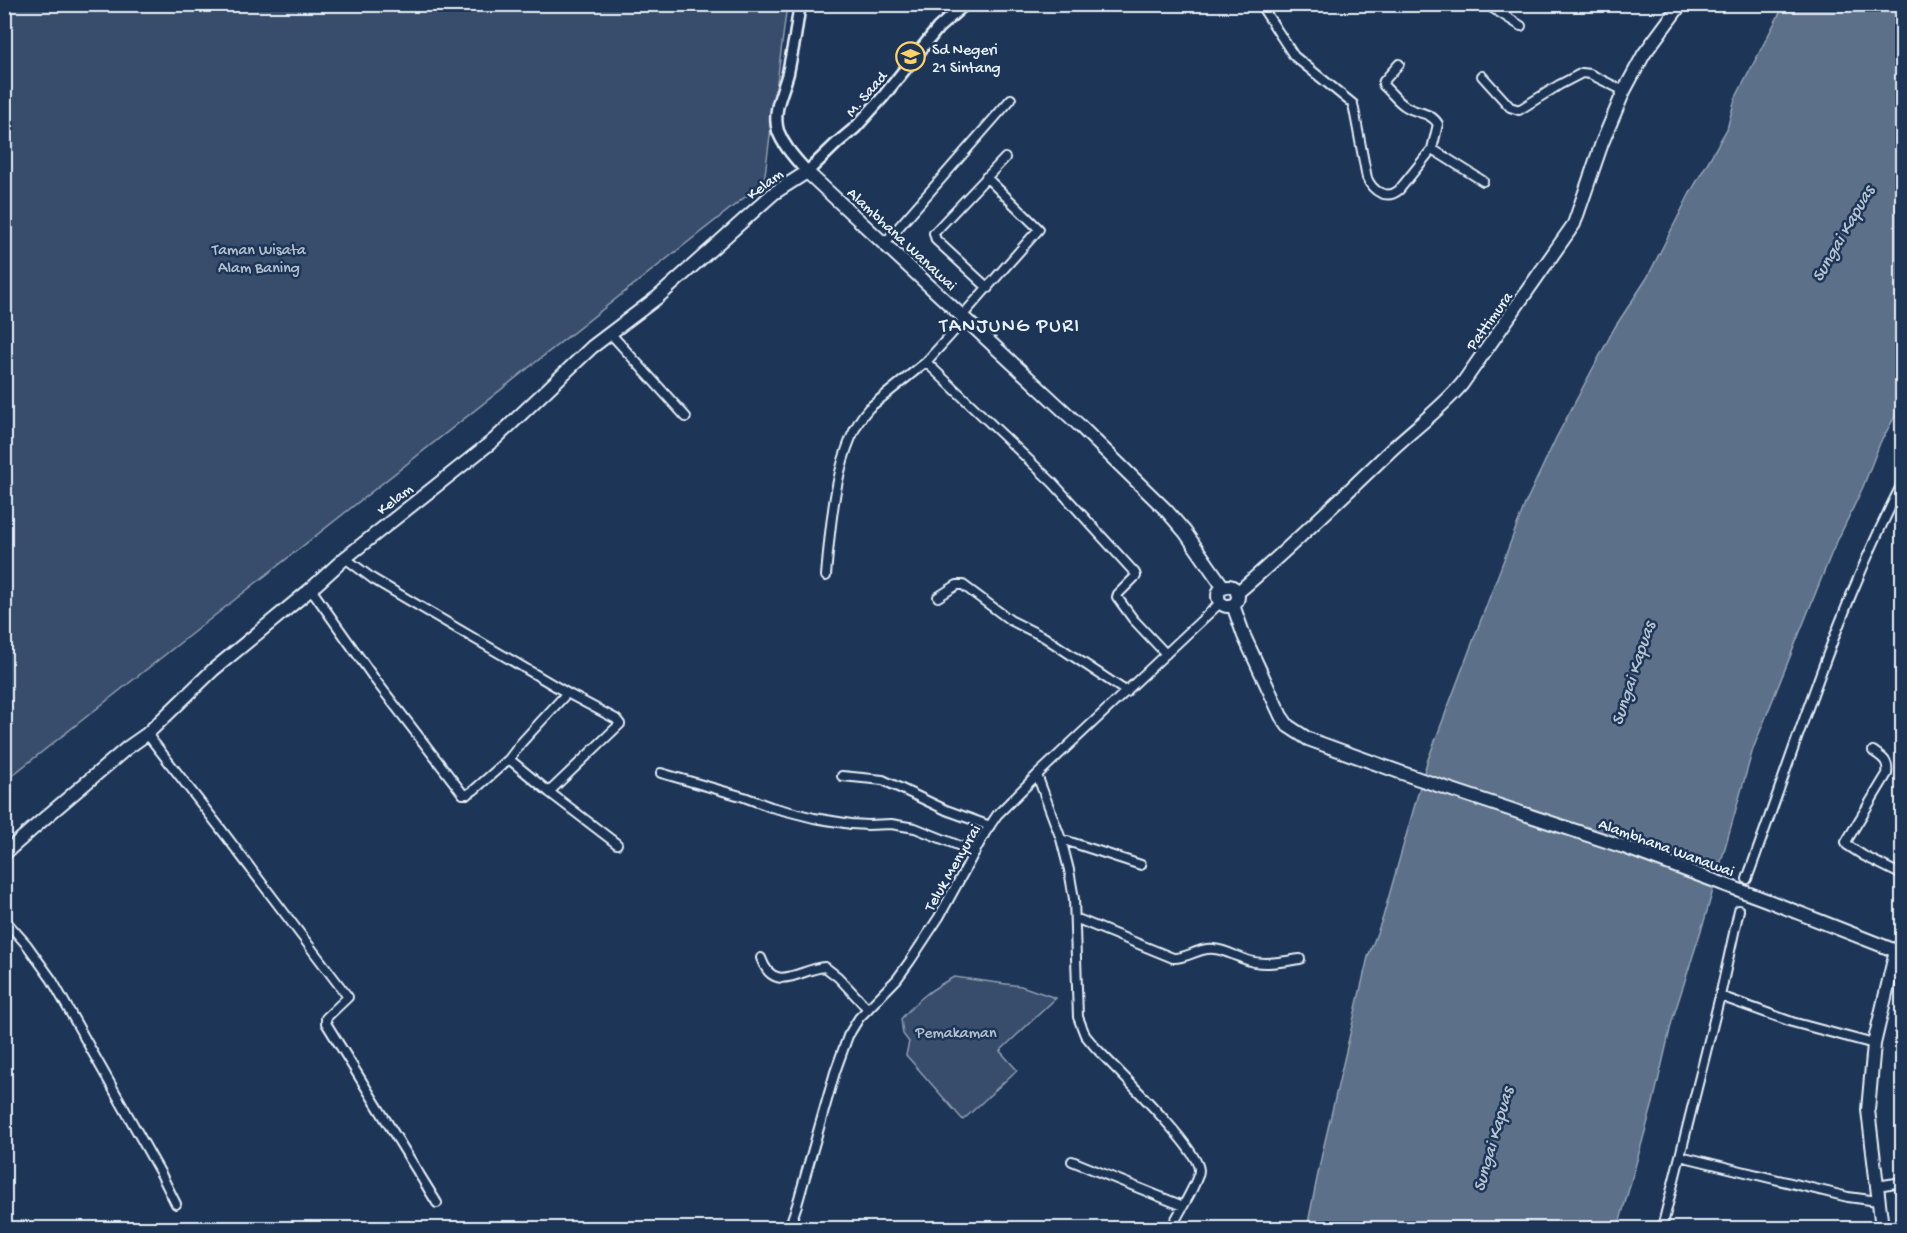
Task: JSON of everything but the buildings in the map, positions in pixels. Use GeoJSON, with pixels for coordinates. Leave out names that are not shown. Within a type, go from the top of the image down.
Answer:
{"type":"FeatureCollection","features":[{"type":"Feature","properties":{"kind":"main road","name":"Pattimura"},"geometry":{"type":"LineString","coordinates":[[1230,600],[1392,450],[1443,406],[1462,384],[1574,224],[1602,143],[1624,91],[1644,54],[1680,4]]}},
{"type":"Feature","properties":{"kind":"main road","name":"Alambhana Wanawai"},"geometry":{"type":"LineString","coordinates":[[807,172],[1079,425],[1166,510],[1185,532],[1224,588],[1230,587],[1230,600],[1244,636],[1281,716],[1296,732],[1338,750],[1624,848],[1896,951]]}},
{"type":"Feature","properties":{"kind":"main road","name":"Kelam"},"geometry":{"type":"LineString","coordinates":[[4,854],[127,748],[147,735],[213,669],[311,590],[345,558],[494,440],[610,333],[658,297],[774,193],[807,172]]}},
{"type":"Feature","properties":{"kind":"main road"},"geometry":{"type":"LineString","coordinates":[[1882,1228],[1868,1110],[1875,1044],[1896,951]]}},
{"type":"Feature","properties":{"kind":"street","name":"Alambhana Wanawai"},"geometry":{"type":"LineString","coordinates":[[800,4],[788,73],[776,108],[778,130],[785,145],[807,172]]}},
{"type":"Feature","properties":{"kind":"street","name":"M. Saad"},"geometry":{"type":"LineString","coordinates":[[807,172],[855,128],[938,28],[965,4]]}},
{"type":"Feature","properties":{"kind":"street"},"geometry":{"type":"LineString","coordinates":[[1260,4],[1294,56],[1353,104],[1367,178],[1373,188],[1384,195],[1393,195],[1400,190],[1432,148],[1438,124],[1429,115],[1404,106],[1383,84],[1399,64]]}},
{"type":"Feature","properties":{"kind":"street"},"geometry":{"type":"LineString","coordinates":[[1486,4],[1521,26]]}},
{"type":"Feature","properties":{"kind":"street"},"geometry":{"type":"LineString","coordinates":[[1482,76],[1510,107],[1519,110],[1568,79],[1582,73],[1590,74],[1624,91]]}},
{"type":"Feature","properties":{"kind":"street"},"geometry":{"type":"LineString","coordinates":[[884,244],[1011,99]]}},
{"type":"Feature","properties":{"kind":"street"},"geometry":{"type":"LineString","coordinates":[[1432,148],[1482,182]]}},
{"type":"Feature","properties":{"kind":"street"},"geometry":{"type":"LineString","coordinates":[[988,288],[934,236],[934,233],[1005,158]]}},
{"type":"Feature","properties":{"kind":"street"},"geometry":{"type":"LineString","coordinates":[[826,576],[841,469],[855,432],[869,408],[926,362],[1039,229],[986,177]]}},
{"type":"Feature","properties":{"kind":"street"},"geometry":{"type":"LineString","coordinates":[[610,333],[686,417]]}},
{"type":"Feature","properties":{"kind":"street"},"geometry":{"type":"LineString","coordinates":[[926,362],[1053,483],[1135,573],[1136,576],[1117,597],[1133,619],[1166,654]]}},
{"type":"Feature","properties":{"kind":"street"},"geometry":{"type":"LineString","coordinates":[[1747,879],[1819,675],[1850,596],[1902,484]]}},
{"type":"Feature","properties":{"kind":"street"},"geometry":{"type":"LineString","coordinates":[[345,558],[373,579],[567,693],[616,719],[620,724],[549,792]]}},
{"type":"Feature","properties":{"kind":"street"},"geometry":{"type":"LineString","coordinates":[[938,597],[957,585],[963,585],[1010,620],[1044,637],[1127,692]]}},
{"type":"Feature","properties":{"kind":"street"},"geometry":{"type":"LineString","coordinates":[[311,590],[463,794],[468,794],[509,759],[567,693]]}},
{"type":"Feature","properties":{"kind":"street","name":"Teluk Menyurai"},"geometry":{"type":"LineString","coordinates":[[789,1228],[835,1072],[853,1027],[897,980],[910,961],[939,916],[990,826],[1011,800],[1037,775],[1166,654],[1230,600]]}},
{"type":"Feature","properties":{"kind":"street"},"geometry":{"type":"LineString","coordinates":[[147,735],[348,997],[326,1018],[326,1023],[437,1203]]}},
{"type":"Feature","properties":{"kind":"street"},"geometry":{"type":"LineString","coordinates":[[1873,751],[1888,764],[1887,774],[1846,843],[1864,856],[1902,875]]}},
{"type":"Feature","properties":{"kind":"street"},"geometry":{"type":"LineString","coordinates":[[509,759],[617,844]]}},
{"type":"Feature","properties":{"kind":"street"},"geometry":{"type":"LineString","coordinates":[[661,773],[814,818],[851,824],[891,824],[915,828],[975,852]]}},
{"type":"Feature","properties":{"kind":"street"},"geometry":{"type":"LineString","coordinates":[[1037,775],[1070,870],[1075,918],[1077,1008],[1080,1025],[1095,1047],[1185,1143],[1198,1164],[1198,1177],[1172,1228]]}},
{"type":"Feature","properties":{"kind":"street"},"geometry":{"type":"LineString","coordinates":[[842,776],[883,780],[946,810],[990,826]]}},
{"type":"Feature","properties":{"kind":"street"},"geometry":{"type":"LineString","coordinates":[[1061,839],[1141,865]]}},
{"type":"Feature","properties":{"kind":"street"},"geometry":{"type":"LineString","coordinates":[[1662,1228],[1739,910]]}},
{"type":"Feature","properties":{"kind":"street"},"geometry":{"type":"LineString","coordinates":[[1075,918],[1173,958],[1215,949],[1252,962],[1277,963],[1300,959]]}},
{"type":"Feature","properties":{"kind":"street"},"geometry":{"type":"LineString","coordinates":[[4,919],[27,945],[52,980],[176,1204]]}},
{"type":"Feature","properties":{"kind":"street"},"geometry":{"type":"LineString","coordinates":[[1896,951],[1902,938]]}},
{"type":"Feature","properties":{"kind":"street"},"geometry":{"type":"LineString","coordinates":[[761,958],[765,969],[773,977],[786,979],[825,967],[838,977],[868,1009]]}},
{"type":"Feature","properties":{"kind":"street"},"geometry":{"type":"LineString","coordinates":[[1720,996],[1792,1022],[1875,1044]]}},
{"type":"Feature","properties":{"kind":"street"},"geometry":{"type":"LineString","coordinates":[[1680,1156],[1848,1197],[1878,1201]]}},
{"type":"Feature","properties":{"kind":"street"},"geometry":{"type":"LineString","coordinates":[[1072,1161],[1182,1206]]}},
{"type":"Feature","properties":{"kind":"street"},"geometry":{"type":"LineString","coordinates":[[1877,1186],[1902,1182]]}},
{"type":"Feature","properties":{"kind":"green space","name":"Taman Wisata Alam Baning"},"geometry":{"type":"Polygon","coordinates":[[[5,5],[787,5],[764,182],[5,781],[5,5]]]}},
{"type":"Feature","properties":{"kind":"green space","name":"Pemakaman"},"geometry":{"type":"Polygon","coordinates":[[[954,977],[1021,986],[1056,998],[1000,1051],[1017,1070],[963,1120],[906,1055],[909,1042],[903,1034],[901,1019],[925,995],[954,977]]]}},
{"type":"Feature","properties":{"kind":"water","name":"Sungai Kapuas"},"geometry":{"type":"Polygon","coordinates":[[[1784,5],[1902,5],[1902,404],[1880,443],[1863,487],[1832,552],[1753,749],[1705,918],[1672,1021],[1653,1103],[1618,1228],[1307,1228],[1368,957],[1383,917],[1427,762],[1525,504],[1556,438],[1615,327],[1647,278],[1690,193],[1727,129],[1735,99],[1784,5]]]}},
{"type":"Feature","properties":{"kind":"place","name":"Sd Negeri 21 Sintang"},"geometry":{"type":"Point","coordinates":[911,57]}},
{"type":"Feature","properties":{"kind":"district","name":"TANJUNG PURI"},"geometry":{"type":"Point","coordinates":[1010,324]}}]}
